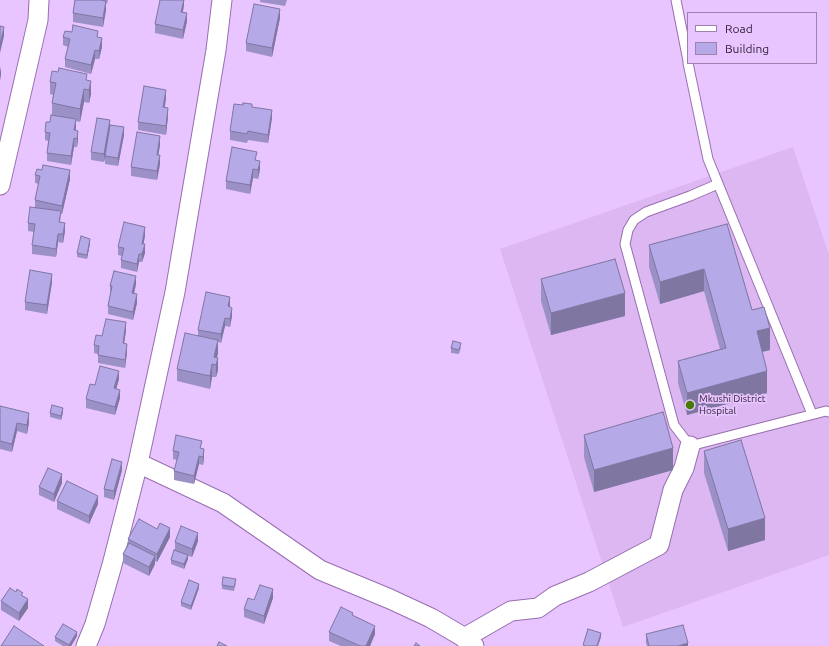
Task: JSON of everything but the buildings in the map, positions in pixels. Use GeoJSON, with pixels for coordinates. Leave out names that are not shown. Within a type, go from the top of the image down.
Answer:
{"type":"FeatureCollection","features":[{"type":"Feature","properties":{"kind":"street"},"geometry":{"type":"LineString","coordinates":[[0,185],[38,20],[39,0]]}},
{"type":"Feature","properties":{"kind":"street"},"geometry":{"type":"LineString","coordinates":[[86,646],[95,624],[108,580],[138,463],[175,292],[216,50],[222,0]]}},
{"type":"Feature","properties":{"kind":"street"},"geometry":{"type":"LineString","coordinates":[[138,463],[222,503],[320,570],[432,618],[469,642],[511,612],[538,608],[555,596],[589,582],[659,546],[673,490],[684,468],[690,446]]}},
{"type":"Feature","properties":{"kind":"lane"},"geometry":{"type":"LineString","coordinates":[[676,0],[687,57]]}},
{"type":"Feature","properties":{"kind":"lane"},"geometry":{"type":"LineString","coordinates":[[688,64],[708,159],[812,414]]}},
{"type":"Feature","properties":{"kind":"lane"},"geometry":{"type":"LineString","coordinates":[[718,184],[646,212],[634,220],[628,230],[625,244],[674,425],[690,446],[828,410]]}},
{"type":"Feature","properties":{"kind":"shaded area","name":"Mkushi District Hospital"},"geometry":{"type":"Polygon","coordinates":[[[793,147],[829,255],[829,555],[623,627],[500,249],[793,147]]]}},
{"type":"Feature","properties":{"kind":"place","name":"Mkushi District Hospital"},"geometry":{"type":"Point","coordinates":[690,405]}}]}
